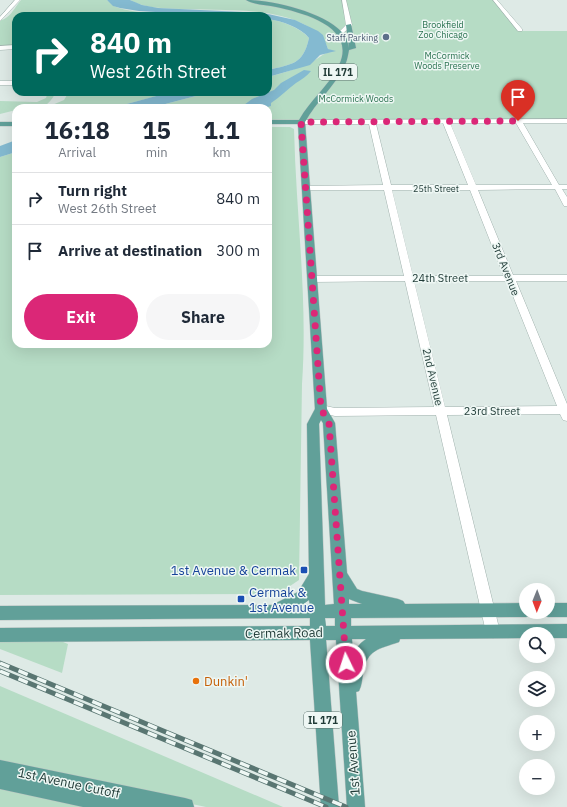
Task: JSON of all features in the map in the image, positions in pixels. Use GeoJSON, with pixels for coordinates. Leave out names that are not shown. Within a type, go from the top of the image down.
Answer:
{"type":"FeatureCollection","features":[{"type":"Feature","properties":{"kind":"main road"},"geometry":{"type":"LineString","coordinates":[[249,0],[284,7],[312,16],[326,23],[340,34]]}},
{"type":"Feature","properties":{"kind":"main road"},"geometry":{"type":"LineString","coordinates":[[347,55],[353,48],[349,25]]}},
{"type":"Feature","properties":{"kind":"main road","name":"IL 171"},"geometry":{"type":"LineString","coordinates":[[301,122],[312,104],[341,67],[347,55],[346,44],[340,34]]}},
{"type":"Feature","properties":{"kind":"main road"},"geometry":{"type":"LineString","coordinates":[[272,122],[301,122]]}},
{"type":"Feature","properties":{"kind":"main road","name":"1st Avenue"},"geometry":{"type":"LineString","coordinates":[[301,122],[321,409],[329,423],[356,807]]}},
{"type":"Feature","properties":{"kind":"main road"},"geometry":{"type":"LineString","coordinates":[[0,124],[12,124]]}},
{"type":"Feature","properties":{"kind":"main road","name":"1st Avenue"},"geometry":{"type":"LineString","coordinates":[[321,409],[313,424],[316,574],[318,633],[330,807]]}},
{"type":"Feature","properties":{"kind":"main road"},"geometry":{"type":"LineString","coordinates":[[272,612],[303,597],[308,591],[316,574]]}},
{"type":"Feature","properties":{"kind":"main road"},"geometry":{"type":"LineString","coordinates":[[340,575],[352,593],[358,597],[418,610]]}},
{"type":"Feature","properties":{"kind":"main road","name":"Cermak Road"},"geometry":{"type":"LineString","coordinates":[[0,613],[519,610]]}},
{"type":"Feature","properties":{"kind":"main road"},"geometry":{"type":"LineString","coordinates":[[555,610],[567,610]]}},
{"type":"Feature","properties":{"kind":"main road","name":"Cermak Road"},"geometry":{"type":"LineString","coordinates":[[0,635],[567,631]]}},
{"type":"Feature","properties":{"kind":"main road"},"geometry":{"type":"LineString","coordinates":[[350,709],[357,659],[360,653],[373,643],[412,632]]}},
{"type":"Feature","properties":{"kind":"main road","name":"1st Avenue Cutoff"},"geometry":{"type":"LineString","coordinates":[[0,769],[185,807]]}},
{"type":"Feature","properties":{"kind":"main road","name":"1st Avenue Cutoff"},"geometry":{"type":"LineString","coordinates":[[0,780],[127,807]]}},
{"type":"Feature","properties":{"kind":"street"},"geometry":{"type":"LineString","coordinates":[[0,20],[18,0]]}},
{"type":"Feature","properties":{"kind":"street"},"geometry":{"type":"LineString","coordinates":[[340,34],[349,25],[344,0]]}},
{"type":"Feature","properties":{"kind":"street"},"geometry":{"type":"LineString","coordinates":[[495,0],[520,30]]}},
{"type":"Feature","properties":{"kind":"street"},"geometry":{"type":"LineString","coordinates":[[0,48],[12,48]]}},
{"type":"Feature","properties":{"kind":"street"},"geometry":{"type":"LineString","coordinates":[[0,83],[12,83]]}},
{"type":"Feature","properties":{"kind":"street"},"geometry":{"type":"LineString","coordinates":[[518,121],[567,204]]}},
{"type":"Feature","properties":{"kind":"street"},"geometry":{"type":"LineString","coordinates":[[301,122],[567,121]]}},
{"type":"Feature","properties":{"kind":"street","name":"2nd Avenue"},"geometry":{"type":"LineString","coordinates":[[372,122],[442,411],[493,632]]}},
{"type":"Feature","properties":{"kind":"street","name":"3rd Avenue"},"geometry":{"type":"LineString","coordinates":[[446,122],[566,412]]}},
{"type":"Feature","properties":{"kind":"street","name":"25th Street"},"geometry":{"type":"LineString","coordinates":[[305,188],[567,187]]}},
{"type":"Feature","properties":{"kind":"street","name":"24th Street"},"geometry":{"type":"LineString","coordinates":[[312,279],[567,278]]}},
{"type":"Feature","properties":{"kind":"street","name":"23rd Street"},"geometry":{"type":"LineString","coordinates":[[321,409],[335,412],[566,412]]}},
{"type":"Feature","properties":{"kind":"green space"},"geometry":{"type":"Polygon","coordinates":[[[21,0],[107,0],[114,6],[136,12],[12,12],[21,0]]]}},
{"type":"Feature","properties":{"kind":"green space","name":"McCormick Woods Preserve"},"geometry":{"type":"Polygon","coordinates":[[[130,0],[493,0],[518,31],[567,31],[567,120],[272,120],[272,104],[165,104],[196,96],[272,96],[272,76],[297,68],[325,54],[333,52],[328,49],[318,34],[305,25],[289,18],[272,14],[272,12],[155,8],[130,0]]]}},
{"type":"Feature","properties":{"kind":"green space"},"geometry":{"type":"Polygon","coordinates":[[[12,12],[12,48],[0,48],[0,20],[9,16],[12,12]]]}},
{"type":"Feature","properties":{"kind":"green space"},"geometry":{"type":"Polygon","coordinates":[[[272,20],[290,25],[309,38],[303,54],[295,62],[272,69],[272,20]]]}},
{"type":"Feature","properties":{"kind":"green space"},"geometry":{"type":"Polygon","coordinates":[[[47,96],[53,96],[47,104],[12,104],[12,111],[0,114],[0,101],[37,102],[46,98],[47,96]]]}},
{"type":"Feature","properties":{"kind":"green space"},"geometry":{"type":"Polygon","coordinates":[[[66,96],[157,96],[127,104],[54,104],[64,100],[66,96]]]}},
{"type":"Feature","properties":{"kind":"green space"},"geometry":{"type":"Polygon","coordinates":[[[272,127],[290,127],[294,129],[304,320],[299,580],[278,594],[0,595],[0,157],[12,153],[12,348],[272,348],[272,127]]]}},
{"type":"Feature","properties":{"kind":"green space"},"geometry":{"type":"Polygon","coordinates":[[[0,641],[63,642],[68,644],[62,673],[0,649],[0,641]]]}},
{"type":"Feature","properties":{"kind":"green space"},"geometry":{"type":"Polygon","coordinates":[[[0,686],[283,807],[206,807],[0,763],[0,686]]]}},
{"type":"Feature","properties":{"kind":"green space"},"geometry":{"type":"Polygon","coordinates":[[[0,786],[97,807],[0,807],[0,786]]]}},
{"type":"Feature","properties":{"kind":"water"},"geometry":{"type":"Polygon","coordinates":[[[107,0],[130,0],[142,5],[158,8],[243,12],[155,12],[139,11],[113,6],[107,0]]]}},
{"type":"Feature","properties":{"kind":"water"},"geometry":{"type":"Polygon","coordinates":[[[272,15],[295,20],[318,31],[323,35],[328,49],[336,51],[320,55],[310,65],[272,76],[272,69],[290,64],[300,58],[309,38],[301,31],[279,21],[272,20],[272,15]]]}},
{"type":"Feature","properties":{"kind":"water"},"geometry":{"type":"Polygon","coordinates":[[[304,70],[311,71],[271,104],[245,104],[259,96],[272,96],[272,91],[281,83],[304,70]]]}},
{"type":"Feature","properties":{"kind":"water"},"geometry":{"type":"Polygon","coordinates":[[[156,96],[196,96],[165,104],[127,104],[156,96]]]}},
{"type":"Feature","properties":{"kind":"water"},"geometry":{"type":"Polygon","coordinates":[[[12,142],[12,153],[0,157],[0,146],[12,142]]]}},
{"type":"Feature","properties":{"kind":"railway"},"geometry":{"type":"LineString","coordinates":[[0,663],[346,807]]}},
{"type":"Feature","properties":{"kind":"railway"},"geometry":{"type":"LineString","coordinates":[[0,671],[326,807]]}},
{"type":"Feature","properties":{"kind":"place","name":"Staff Parking"},"geometry":{"type":"Point","coordinates":[386,37]}},
{"type":"Feature","properties":{"kind":"place","name":"1st Avenue & Cermak"},"geometry":{"type":"Point","coordinates":[304,570]}},
{"type":"Feature","properties":{"kind":"place","name":"Cermak & 1st Avenue"},"geometry":{"type":"Point","coordinates":[241,599]}},
{"type":"Feature","properties":{"kind":"place","name":"Dunkin'"},"geometry":{"type":"Point","coordinates":[196,681]}},
{"type":"Feature","properties":{"kind":"route"},"geometry":{"type":"LineString","coordinates":[[346,663],[329,423],[321,409],[301,122],[518,121]]}},
{"type":"Feature","properties":{"kind":"park label","name":"Brookfield Zoo Chicago"},"geometry":{"type":"Point","coordinates":[443,30]}},
{"type":"Feature","properties":{"kind":"park label","name":"McCormick Woods"},"geometry":{"type":"Point","coordinates":[356,98]}}]}
